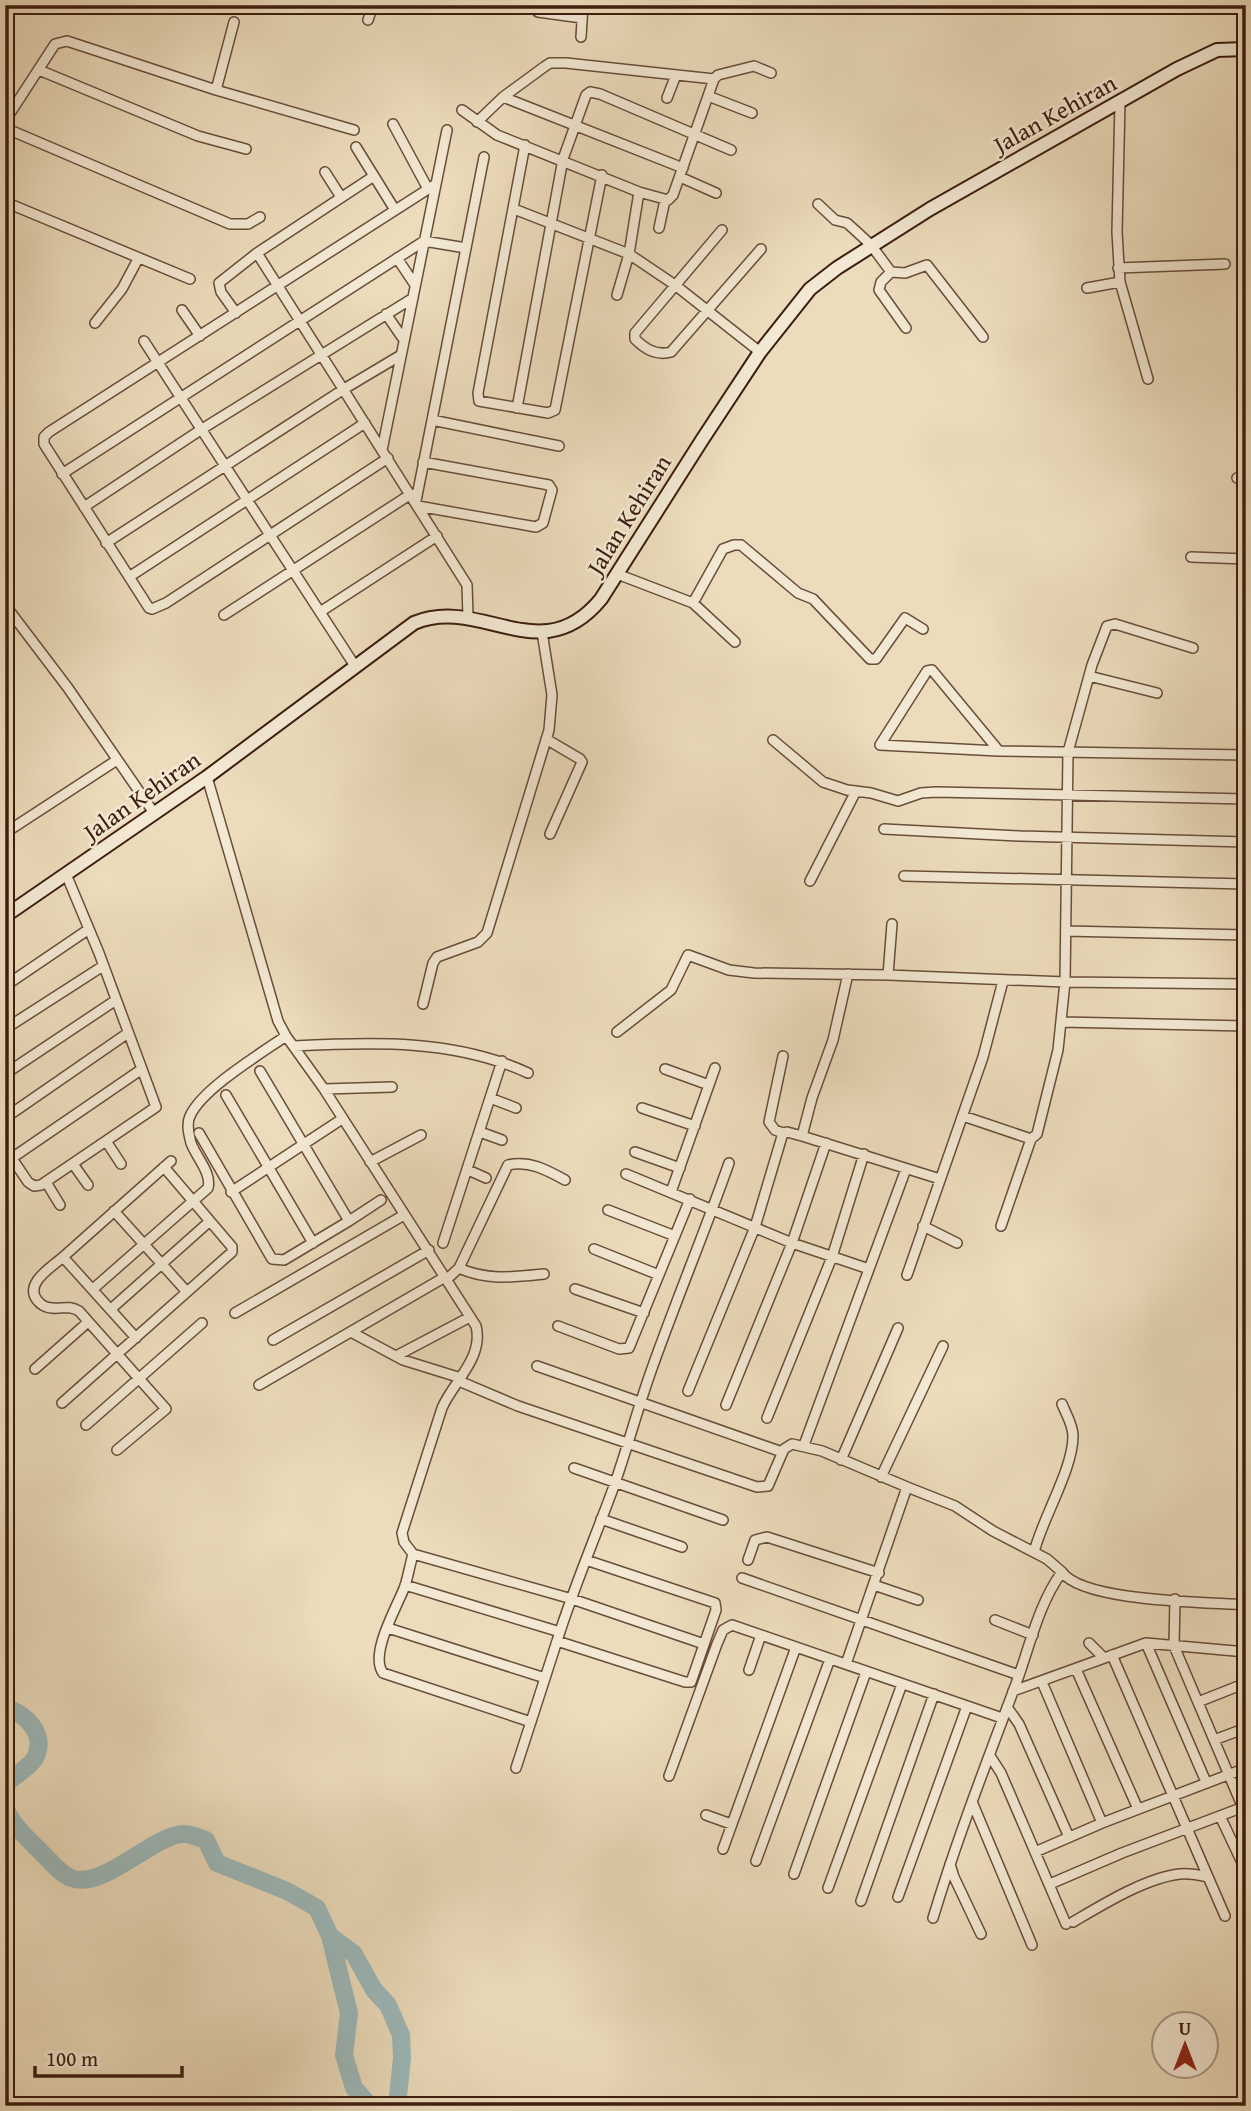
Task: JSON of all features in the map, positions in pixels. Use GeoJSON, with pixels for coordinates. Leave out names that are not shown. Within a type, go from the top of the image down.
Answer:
{"type":"FeatureCollection","features":[{"type":"Feature","properties":{"kind":"street"},"geometry":{"type":"LineString","coordinates":[[368,20],[373,5]]}},
{"type":"Feature","properties":{"kind":"street"},"geometry":{"type":"LineString","coordinates":[[536,5],[538,12],[582,18]]}},
{"type":"Feature","properties":{"kind":"street"},"geometry":{"type":"LineString","coordinates":[[582,37],[583,5]]}},
{"type":"Feature","properties":{"kind":"street"},"geometry":{"type":"LineString","coordinates":[[216,90],[234,22]]}},
{"type":"Feature","properties":{"kind":"street"},"geometry":{"type":"LineString","coordinates":[[5,121],[55,44],[67,41],[216,90],[354,130]]}},
{"type":"Feature","properties":{"kind":"street","name":"Jalan Kehiran"},"geometry":{"type":"LineString","coordinates":[[5,916],[207,777],[414,623],[430,616],[468,617],[516,631],[542,632],[569,625],[583,618],[601,599],[760,352],[810,289],[871,246],[1002,166],[1204,55],[1217,50],[1246,49]]}},
{"type":"Feature","properties":{"kind":"street"},"geometry":{"type":"LineString","coordinates":[[477,122],[503,97],[550,63],[566,62],[714,79]]}},
{"type":"Feature","properties":{"kind":"street"},"geometry":{"type":"LineString","coordinates":[[462,110],[497,135],[665,200],[672,199],[714,79],[718,75],[754,66],[771,73]]}},
{"type":"Feature","properties":{"kind":"street"},"geometry":{"type":"LineString","coordinates":[[39,70],[198,136],[246,149]]}},
{"type":"Feature","properties":{"kind":"street"},"geometry":{"type":"LineString","coordinates":[[667,98],[676,75]]}},
{"type":"Feature","properties":{"kind":"street"},"geometry":{"type":"LineString","coordinates":[[517,408],[563,159],[586,95],[590,92],[731,150]]}},
{"type":"Feature","properties":{"kind":"street"},"geometry":{"type":"LineString","coordinates":[[708,96],[752,113]]}},
{"type":"Feature","properties":{"kind":"street"},"geometry":{"type":"LineString","coordinates":[[503,97],[575,125],[681,173],[716,193]]}},
{"type":"Feature","properties":{"kind":"street"},"geometry":{"type":"LineString","coordinates":[[1120,102],[1119,282],[1148,379]]}},
{"type":"Feature","properties":{"kind":"street"},"geometry":{"type":"LineString","coordinates":[[393,124],[432,186]]}},
{"type":"Feature","properties":{"kind":"street"},"geometry":{"type":"LineString","coordinates":[[5,128],[230,224],[248,224],[260,217]]}},
{"type":"Feature","properties":{"kind":"street"},"geometry":{"type":"LineString","coordinates":[[432,186],[44,437],[47,451],[149,608],[156,609],[385,454],[432,186],[447,130]]}},
{"type":"Feature","properties":{"kind":"street"},"geometry":{"type":"LineString","coordinates":[[524,145],[478,398],[485,403],[548,413],[555,410],[602,175]]}},
{"type":"Feature","properties":{"kind":"street"},"geometry":{"type":"LineString","coordinates":[[356,147],[395,210]]}},
{"type":"Feature","properties":{"kind":"street"},"geometry":{"type":"LineString","coordinates":[[415,500],[484,156]]}},
{"type":"Feature","properties":{"kind":"street"},"geometry":{"type":"LineString","coordinates":[[325,172],[341,197]]}},
{"type":"Feature","properties":{"kind":"street"},"geometry":{"type":"LineString","coordinates":[[236,313],[220,292],[219,284],[257,253],[374,176]]}},
{"type":"Feature","properties":{"kind":"street"},"geometry":{"type":"LineString","coordinates":[[617,295],[629,254],[639,192]]}},
{"type":"Feature","properties":{"kind":"street"},"geometry":{"type":"LineString","coordinates":[[659,229],[665,200]]}},
{"type":"Feature","properties":{"kind":"street"},"geometry":{"type":"LineString","coordinates":[[5,202],[190,279]]}},
{"type":"Feature","properties":{"kind":"street"},"geometry":{"type":"LineString","coordinates":[[818,204],[835,220],[850,225],[891,272],[905,273],[927,265],[983,337]]}},
{"type":"Feature","properties":{"kind":"street"},"geometry":{"type":"LineString","coordinates":[[514,209],[629,254],[674,285],[760,352]]}},
{"type":"Feature","properties":{"kind":"street"},"geometry":{"type":"LineString","coordinates":[[722,230],[635,333],[635,339],[643,348],[652,352],[671,352],[761,249]]}},
{"type":"Feature","properties":{"kind":"street"},"geometry":{"type":"LineString","coordinates":[[62,474],[424,241],[466,248]]}},
{"type":"Feature","properties":{"kind":"street"},"geometry":{"type":"LineString","coordinates":[[257,253],[467,585],[468,617]]}},
{"type":"Feature","properties":{"kind":"street"},"geometry":{"type":"LineString","coordinates":[[397,258],[415,285]]}},
{"type":"Feature","properties":{"kind":"street"},"geometry":{"type":"LineString","coordinates":[[95,323],[122,289],[138,259]]}},
{"type":"Feature","properties":{"kind":"street"},"geometry":{"type":"LineString","coordinates":[[1118,268],[1225,264]]}},
{"type":"Feature","properties":{"kind":"street"},"geometry":{"type":"LineString","coordinates":[[891,272],[881,282],[879,290],[906,328]]}},
{"type":"Feature","properties":{"kind":"street"},"geometry":{"type":"LineString","coordinates":[[1087,288],[1119,282]]}},
{"type":"Feature","properties":{"kind":"street"},"geometry":{"type":"LineString","coordinates":[[84,508],[202,429],[413,298]]}},
{"type":"Feature","properties":{"kind":"street"},"geometry":{"type":"LineString","coordinates":[[182,310],[200,336]]}},
{"type":"Feature","properties":{"kind":"street"},"geometry":{"type":"LineString","coordinates":[[386,314],[404,340]]}},
{"type":"Feature","properties":{"kind":"street"},"geometry":{"type":"LineString","coordinates":[[144,341],[355,666]]}},
{"type":"Feature","properties":{"kind":"street"},"geometry":{"type":"LineString","coordinates":[[106,543],[401,355]]}},
{"type":"Feature","properties":{"kind":"street"},"geometry":{"type":"LineString","coordinates":[[432,420],[559,446]]}},
{"type":"Feature","properties":{"kind":"street"},"geometry":{"type":"LineString","coordinates":[[128,577],[365,423]]}},
{"type":"Feature","properties":{"kind":"street"},"geometry":{"type":"LineString","coordinates":[[224,615],[293,571],[415,500],[536,527],[543,523],[552,491],[549,485],[423,462]]}},
{"type":"Feature","properties":{"kind":"street"},"geometry":{"type":"LineString","coordinates":[[320,612],[437,536]]}},
{"type":"Feature","properties":{"kind":"street"},"geometry":{"type":"LineString","coordinates":[[693,603],[723,549],[741,545],[798,593],[813,599],[870,659],[876,659],[905,618],[923,629]]}},
{"type":"Feature","properties":{"kind":"street"},"geometry":{"type":"LineString","coordinates":[[1191,557],[1246,559]]}},
{"type":"Feature","properties":{"kind":"street"},"geometry":{"type":"LineString","coordinates":[[617,574],[693,603],[735,642]]}},
{"type":"Feature","properties":{"kind":"street"},"geometry":{"type":"LineString","coordinates":[[5,605],[68,688],[154,813]]}},
{"type":"Feature","properties":{"kind":"street"},"geometry":{"type":"LineString","coordinates":[[1001,1226],[1031,1139],[1037,1134],[1049,1090],[1062,1022],[1065,982],[1068,752],[1089,676],[1110,624],[1193,648]]}},
{"type":"Feature","properties":{"kind":"street"},"geometry":{"type":"LineString","coordinates":[[423,1004],[433,963],[437,957],[478,942],[487,933],[552,713],[552,695],[542,632]]}},
{"type":"Feature","properties":{"kind":"street"},"geometry":{"type":"LineString","coordinates":[[999,751],[932,670],[927,671],[880,745],[999,751],[1246,755]]}},
{"type":"Feature","properties":{"kind":"street"},"geometry":{"type":"LineString","coordinates":[[1089,676],[1157,693]]}},
{"type":"Feature","properties":{"kind":"street"},"geometry":{"type":"LineString","coordinates":[[546,739],[582,762],[550,834]]}},
{"type":"Feature","properties":{"kind":"street"},"geometry":{"type":"LineString","coordinates":[[773,740],[823,782],[898,800],[921,793],[936,792],[1246,799]]}},
{"type":"Feature","properties":{"kind":"street"},"geometry":{"type":"LineString","coordinates":[[5,833],[117,760]]}},
{"type":"Feature","properties":{"kind":"street"},"geometry":{"type":"LineString","coordinates":[[207,777],[273,1007],[286,1036],[324,1089],[429,1250],[470,1317],[478,1336],[476,1350],[442,1408],[402,1533],[404,1542],[413,1554],[572,1599],[704,1644]]}},
{"type":"Feature","properties":{"kind":"street"},"geometry":{"type":"LineString","coordinates":[[810,881],[856,791]]}},
{"type":"Feature","properties":{"kind":"street"},"geometry":{"type":"LineString","coordinates":[[884,830],[1246,842]]}},
{"type":"Feature","properties":{"kind":"street"},"geometry":{"type":"LineString","coordinates":[[5,1148],[34,1186],[41,1185],[156,1107],[66,874]]}},
{"type":"Feature","properties":{"kind":"street"},"geometry":{"type":"LineString","coordinates":[[904,876],[1246,884]]}},
{"type":"Feature","properties":{"kind":"street"},"geometry":{"type":"LineString","coordinates":[[888,975],[892,924]]}},
{"type":"Feature","properties":{"kind":"street"},"geometry":{"type":"LineString","coordinates":[[5,986],[89,929]]}},
{"type":"Feature","properties":{"kind":"street"},"geometry":{"type":"LineString","coordinates":[[1066,931],[1246,935]]}},
{"type":"Feature","properties":{"kind":"street"},"geometry":{"type":"LineString","coordinates":[[617,1032],[671,990],[688,955],[743,972],[1003,981],[1246,984]]}},
{"type":"Feature","properties":{"kind":"street"},"geometry":{"type":"LineString","coordinates":[[5,1030],[103,966]]}},
{"type":"Feature","properties":{"kind":"street"},"geometry":{"type":"LineString","coordinates":[[802,1136],[831,1048],[848,974]]}},
{"type":"Feature","properties":{"kind":"street"},"geometry":{"type":"LineString","coordinates":[[907,1275],[983,1057],[1003,981]]}},
{"type":"Feature","properties":{"kind":"street"},"geometry":{"type":"LineString","coordinates":[[5,1074],[116,1000]]}},
{"type":"Feature","properties":{"kind":"street"},"geometry":{"type":"LineString","coordinates":[[1062,1022],[1246,1026]]}},
{"type":"Feature","properties":{"kind":"street"},"geometry":{"type":"LineString","coordinates":[[5,1118],[128,1032]]}},
{"type":"Feature","properties":{"kind":"street"},"geometry":{"type":"LineString","coordinates":[[93,1289],[208,1188],[209,1181],[192,1145],[188,1126],[190,1116],[209,1093],[286,1036]]}},
{"type":"Feature","properties":{"kind":"street"},"geometry":{"type":"LineString","coordinates":[[294,1045],[409,1045],[481,1055],[528,1073]]}},
{"type":"Feature","properties":{"kind":"street"},"geometry":{"type":"LineString","coordinates":[[783,1056],[769,1122],[775,1130],[864,1154],[940,1179]]}},
{"type":"Feature","properties":{"kind":"street"},"geometry":{"type":"LineString","coordinates":[[443,1244],[502,1061]]}},
{"type":"Feature","properties":{"kind":"street"},"geometry":{"type":"LineString","coordinates":[[671,1192],[715,1068]]}},
{"type":"Feature","properties":{"kind":"street"},"geometry":{"type":"LineString","coordinates":[[12,1158],[142,1069]]}},
{"type":"Feature","properties":{"kind":"street"},"geometry":{"type":"LineString","coordinates":[[665,1069],[709,1085]]}},
{"type":"Feature","properties":{"kind":"street"},"geometry":{"type":"LineString","coordinates":[[260,1071],[349,1221]]}},
{"type":"Feature","properties":{"kind":"street"},"geometry":{"type":"LineString","coordinates":[[324,1089],[392,1087]]}},
{"type":"Feature","properties":{"kind":"street"},"geometry":{"type":"LineString","coordinates":[[226,1096],[313,1243]]}},
{"type":"Feature","properties":{"kind":"street"},"geometry":{"type":"LineString","coordinates":[[490,1098],[516,1108]]}},
{"type":"Feature","properties":{"kind":"street"},"geometry":{"type":"LineString","coordinates":[[642,1108],[695,1126]]}},
{"type":"Feature","properties":{"kind":"street"},"geometry":{"type":"LineString","coordinates":[[963,1116],[1031,1139]]}},
{"type":"Feature","properties":{"kind":"street"},"geometry":{"type":"LineString","coordinates":[[231,1192],[342,1119]]}},
{"type":"Feature","properties":{"kind":"street"},"geometry":{"type":"LineString","coordinates":[[481,1132],[502,1140]]}},
{"type":"Feature","properties":{"kind":"street"},"geometry":{"type":"LineString","coordinates":[[199,1133],[272,1259],[284,1261],[381,1200]]}},
{"type":"Feature","properties":{"kind":"street"},"geometry":{"type":"LineString","coordinates":[[688,1391],[755,1227],[783,1133]]}},
{"type":"Feature","properties":{"kind":"street"},"geometry":{"type":"LineString","coordinates":[[370,1162],[421,1135]]}},
{"type":"Feature","properties":{"kind":"street"},"geometry":{"type":"LineString","coordinates":[[106,1141],[121,1164]]}},
{"type":"Feature","properties":{"kind":"street"},"geometry":{"type":"LineString","coordinates":[[726,1405],[792,1243],[826,1143]]}},
{"type":"Feature","properties":{"kind":"street"},"geometry":{"type":"LineString","coordinates":[[635,1152],[680,1168]]}},
{"type":"Feature","properties":{"kind":"street"},"geometry":{"type":"LineString","coordinates":[[767,1418],[832,1256],[864,1154]]}},
{"type":"Feature","properties":{"kind":"street"},"geometry":{"type":"LineString","coordinates":[[259,1385],[460,1268],[508,1165],[518,1163],[543,1167],[565,1180]]}},
{"type":"Feature","properties":{"kind":"street"},"geometry":{"type":"LineString","coordinates":[[516,1768],[558,1637],[729,1163]]}},
{"type":"Feature","properties":{"kind":"street"},"geometry":{"type":"LineString","coordinates":[[73,1164],[88,1185]]}},
{"type":"Feature","properties":{"kind":"street"},"geometry":{"type":"LineString","coordinates":[[62,1403],[118,1354],[232,1252],[232,1247],[192,1201],[168,1164],[37,1280],[34,1286],[34,1295],[38,1302],[51,1308],[71,1306],[118,1354],[166,1409],[117,1450]]}},
{"type":"Feature","properties":{"kind":"street"},"geometry":{"type":"LineString","coordinates":[[804,1445],[906,1169]]}},
{"type":"Feature","properties":{"kind":"street"},"geometry":{"type":"LineString","coordinates":[[468,1170],[486,1178]]}},
{"type":"Feature","properties":{"kind":"street"},"geometry":{"type":"LineString","coordinates":[[626,1174],[792,1243],[869,1269]]}},
{"type":"Feature","properties":{"kind":"street"},"geometry":{"type":"LineString","coordinates":[[46,1182],[60,1205]]}},
{"type":"Feature","properties":{"kind":"street"},"geometry":{"type":"LineString","coordinates":[[558,1326],[619,1349],[629,1348],[690,1199]]}},
{"type":"Feature","properties":{"kind":"street"},"geometry":{"type":"LineString","coordinates":[[608,1210],[675,1236]]}},
{"type":"Feature","properties":{"kind":"street"},"geometry":{"type":"LineString","coordinates":[[114,1211],[187,1292]]}},
{"type":"Feature","properties":{"kind":"street"},"geometry":{"type":"LineString","coordinates":[[235,1313],[404,1215]]}},
{"type":"Feature","properties":{"kind":"street"},"geometry":{"type":"LineString","coordinates":[[111,1310],[210,1222]]}},
{"type":"Feature","properties":{"kind":"street"},"geometry":{"type":"LineString","coordinates":[[923,1226],[957,1243]]}},
{"type":"Feature","properties":{"kind":"street"},"geometry":{"type":"LineString","coordinates":[[273,1340],[429,1250]]}},
{"type":"Feature","properties":{"kind":"street"},"geometry":{"type":"LineString","coordinates":[[594,1250],[659,1275]]}},
{"type":"Feature","properties":{"kind":"street"},"geometry":{"type":"LineString","coordinates":[[64,1257],[136,1338]]}},
{"type":"Feature","properties":{"kind":"street"},"geometry":{"type":"LineString","coordinates":[[460,1268],[485,1277],[510,1278],[544,1274]]}},
{"type":"Feature","properties":{"kind":"street"},"geometry":{"type":"LineString","coordinates":[[575,1289],[644,1313]]}},
{"type":"Feature","properties":{"kind":"street"},"geometry":{"type":"LineString","coordinates":[[396,1356],[470,1317]]}},
{"type":"Feature","properties":{"kind":"street"},"geometry":{"type":"LineString","coordinates":[[35,1369],[88,1322]]}},
{"type":"Feature","properties":{"kind":"street"},"geometry":{"type":"LineString","coordinates":[[86,1425],[202,1323]]}},
{"type":"Feature","properties":{"kind":"street"},"geometry":{"type":"LineString","coordinates":[[841,1460],[898,1328]]}},
{"type":"Feature","properties":{"kind":"street"},"geometry":{"type":"LineString","coordinates":[[351,1332],[396,1356],[460,1379],[518,1406],[763,1488],[771,1482],[787,1445],[804,1445],[955,1506],[993,1531],[1047,1559],[1071,1583],[1140,1598],[1246,1605]]}},
{"type":"Feature","properties":{"kind":"street"},"geometry":{"type":"LineString","coordinates":[[881,1476],[943,1346]]}},
{"type":"Feature","properties":{"kind":"street"},"geometry":{"type":"LineString","coordinates":[[537,1366],[782,1452]]}},
{"type":"Feature","properties":{"kind":"street"},"geometry":{"type":"LineString","coordinates":[[1034,1552],[1073,1438],[1073,1430],[1062,1404]]}},
{"type":"Feature","properties":{"kind":"street"},"geometry":{"type":"LineString","coordinates":[[574,1468],[723,1520]]}},
{"type":"Feature","properties":{"kind":"street"},"geometry":{"type":"LineString","coordinates":[[846,1664],[907,1487]]}},
{"type":"Feature","properties":{"kind":"street"},"geometry":{"type":"LineString","coordinates":[[601,1519],[682,1547]]}},
{"type":"Feature","properties":{"kind":"street"},"geometry":{"type":"LineString","coordinates":[[748,1560],[755,1540],[760,1537],[775,1538],[879,1573]]}},
{"type":"Feature","properties":{"kind":"street"},"geometry":{"type":"LineString","coordinates":[[413,1554],[405,1585],[379,1652],[379,1667],[383,1673],[531,1722]]}},
{"type":"Feature","properties":{"kind":"street"},"geometry":{"type":"LineString","coordinates":[[405,1585],[691,1682],[716,1610],[715,1604],[586,1560]]}},
{"type":"Feature","properties":{"kind":"street"},"geometry":{"type":"LineString","coordinates":[[933,1918],[950,1862],[1002,1718],[1054,1583],[1062,1572]]}},
{"type":"Feature","properties":{"kind":"street"},"geometry":{"type":"LineString","coordinates":[[741,1578],[1019,1675]]}},
{"type":"Feature","properties":{"kind":"street"},"geometry":{"type":"LineString","coordinates":[[874,1585],[918,1600]]}},
{"type":"Feature","properties":{"kind":"street"},"geometry":{"type":"LineString","coordinates":[[1050,1884],[1122,1853],[1220,1816],[1245,1810],[1174,1646],[1175,1600]]}},
{"type":"Feature","properties":{"kind":"street"},"geometry":{"type":"LineString","coordinates":[[995,1620],[1033,1635]]}},
{"type":"Feature","properties":{"kind":"street"},"geometry":{"type":"LineString","coordinates":[[669,1776],[723,1630],[732,1625],[1002,1718]]}},
{"type":"Feature","properties":{"kind":"street"},"geometry":{"type":"LineString","coordinates":[[388,1628],[545,1678]]}},
{"type":"Feature","properties":{"kind":"street"},"geometry":{"type":"LineString","coordinates":[[748,1670],[761,1635]]}},
{"type":"Feature","properties":{"kind":"street"},"geometry":{"type":"LineString","coordinates":[[1089,1643],[1108,1657],[1225,1916]]}},
{"type":"Feature","properties":{"kind":"street"},"geometry":{"type":"LineString","coordinates":[[1146,1643],[1206,1783]]}},
{"type":"Feature","properties":{"kind":"street"},"geometry":{"type":"LineString","coordinates":[[1013,1691],[1146,1643],[1246,1652]]}},
{"type":"Feature","properties":{"kind":"street"},"geometry":{"type":"LineString","coordinates":[[723,1849],[796,1647]]}},
{"type":"Feature","properties":{"kind":"street"},"geometry":{"type":"LineString","coordinates":[[757,1861],[830,1659]]}},
{"type":"Feature","properties":{"kind":"street"},"geometry":{"type":"LineString","coordinates":[[1076,1669],[1138,1809]]}},
{"type":"Feature","properties":{"kind":"street"},"geometry":{"type":"LineString","coordinates":[[794,1874],[866,1672]]}},
{"type":"Feature","properties":{"kind":"street"},"geometry":{"type":"LineString","coordinates":[[1042,1682],[1102,1823]]}},
{"type":"Feature","properties":{"kind":"street"},"geometry":{"type":"LineString","coordinates":[[1198,1702],[1246,1683]]}},
{"type":"Feature","properties":{"kind":"street"},"geometry":{"type":"LineString","coordinates":[[828,1888],[902,1684]]}},
{"type":"Feature","properties":{"kind":"street"},"geometry":{"type":"LineString","coordinates":[[861,1901],[934,1694]]}},
{"type":"Feature","properties":{"kind":"street"},"geometry":{"type":"LineString","coordinates":[[898,1897],[967,1706]]}},
{"type":"Feature","properties":{"kind":"street"},"geometry":{"type":"LineString","coordinates":[[1007,1707],[1019,1724],[1069,1837]]}},
{"type":"Feature","properties":{"kind":"street"},"geometry":{"type":"LineString","coordinates":[[1214,1740],[1246,1728]]}},
{"type":"Feature","properties":{"kind":"street"},"geometry":{"type":"LineString","coordinates":[[990,1756],[1001,1773],[1069,1923],[1166,1877],[1181,1874],[1208,1877]]}},
{"type":"Feature","properties":{"kind":"street"},"geometry":{"type":"LineString","coordinates":[[1035,1852],[1102,1823],[1246,1768]]}},
{"type":"Feature","properties":{"kind":"street"},"geometry":{"type":"LineString","coordinates":[[973,1804],[1032,1945]]}},
{"type":"Feature","properties":{"kind":"street"},"geometry":{"type":"LineString","coordinates":[[706,1815],[731,1824]]}},
{"type":"Feature","properties":{"kind":"street"},"geometry":{"type":"LineString","coordinates":[[1220,1816],[1246,1871]]}},
{"type":"Feature","properties":{"kind":"street"},"geometry":{"type":"LineString","coordinates":[[950,1862],[954,1877],[981,1934]]}},
{"type":"Feature","properties":{"kind":"waterway"},"geometry":{"type":"LineString","coordinates":[[5,1707],[27,1720],[38,1741],[35,1758],[5,1785]]}},
{"type":"Feature","properties":{"kind":"waterway"},"geometry":{"type":"LineString","coordinates":[[5,1808],[27,1838],[60,1871],[71,1878],[84,1880],[98,1876],[159,1842],[187,1834],[206,1840],[217,1863],[287,1891],[317,1908],[330,1936],[349,2013],[344,2055],[354,2088],[370,2106]]}},
{"type":"Feature","properties":{"kind":"waterway"},"geometry":{"type":"LineString","coordinates":[[330,1936],[354,1954],[374,1990],[388,2005],[401,2035],[402,2058],[397,2106]]}}]}
